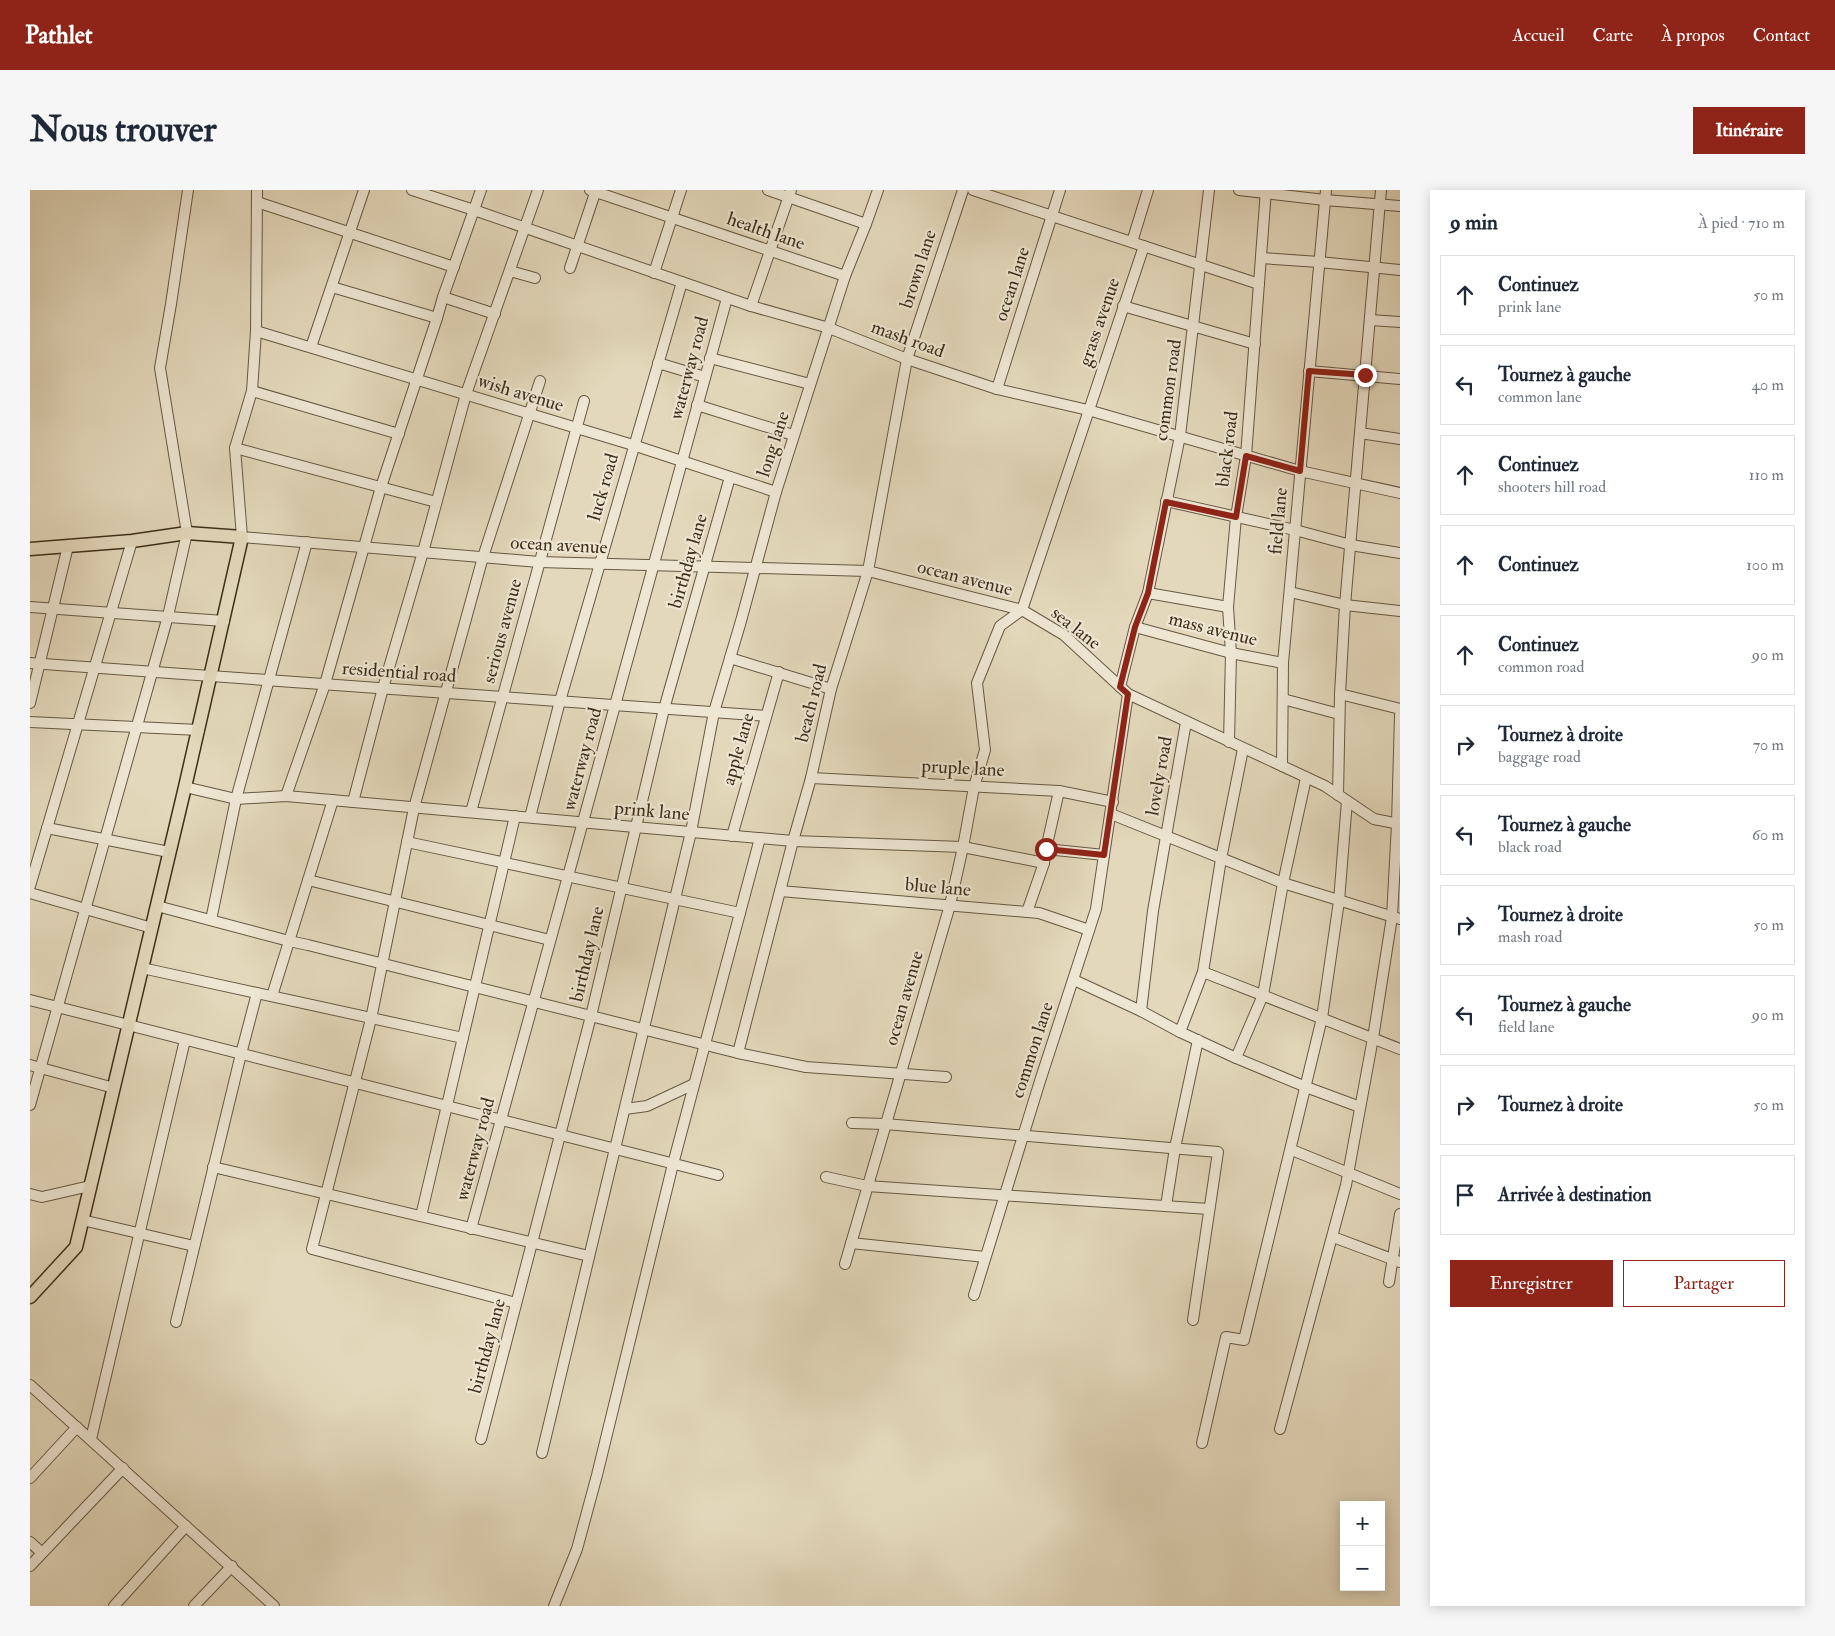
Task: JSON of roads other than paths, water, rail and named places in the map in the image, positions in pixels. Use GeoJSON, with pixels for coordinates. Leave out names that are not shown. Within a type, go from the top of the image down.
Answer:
{"type":"FeatureCollection","features":[{"type":"Feature","properties":{"kind":"main road"},"geometry":{"type":"LineString","coordinates":[[30,549],[132,541],[186,533],[242,536],[186,787],[76,1247],[30,1297]]}},
{"type":"Feature","properties":{"kind":"street"},"geometry":{"type":"LineString","coordinates":[[30,1106],[168,616],[186,533],[160,368],[188,190]]}},
{"type":"Feature","properties":{"kind":"street"},"geometry":{"type":"LineString","coordinates":[[242,536],[235,448],[252,391],[256,331],[257,190]]}},
{"type":"Feature","properties":{"kind":"street"},"geometry":{"type":"LineString","coordinates":[[311,347],[364,190]]}},
{"type":"Feature","properties":{"kind":"street","name":"mash road"},"geometry":{"type":"LineString","coordinates":[[412,190],[525,227],[750,306],[829,328],[907,359],[997,389],[1088,410],[1300,471],[1400,493]]}},
{"type":"Feature","properties":{"kind":"street"},"geometry":{"type":"LineString","coordinates":[[286,796],[325,684],[381,487],[480,190]]}},
{"type":"Feature","properties":{"kind":"street"},"geometry":{"type":"LineString","coordinates":[[353,802],[383,688],[423,552],[466,394],[538,190]]}},
{"type":"Feature","properties":{"kind":"street"},"geometry":{"type":"LineString","coordinates":[[654,273],[681,190]]}},
{"type":"Feature","properties":{"kind":"street"},"geometry":{"type":"LineString","coordinates":[[768,190],[789,194],[866,224]]}},
{"type":"Feature","properties":{"kind":"street","name":"long lane"},"geometry":{"type":"LineString","coordinates":[[542,1453],[691,832],[714,712],[793,435],[845,276],[878,190]]}},
{"type":"Feature","properties":{"kind":"street","name":"brown lane"},"geometry":{"type":"LineString","coordinates":[[907,359],[963,190]]}},
{"type":"Feature","properties":{"kind":"street"},"geometry":{"type":"LineString","coordinates":[[973,190],[1260,284]]}},
{"type":"Feature","properties":{"kind":"street","name":"ocean lane"},"geometry":{"type":"LineString","coordinates":[[997,389],[1060,190]]}},
{"type":"Feature","properties":{"kind":"street"},"geometry":{"type":"LineString","coordinates":[[1132,242],[1148,190]]}},
{"type":"Feature","properties":{"kind":"street","name":"common road"},"geometry":{"type":"LineString","coordinates":[[1124,690],[1135,627],[1148,593],[1180,436],[1209,190]]}},
{"type":"Feature","properties":{"kind":"street"},"geometry":{"type":"LineString","coordinates":[[1238,190],[1325,195],[1380,205],[1400,206]]}},
{"type":"Feature","properties":{"kind":"street"},"geometry":{"type":"LineString","coordinates":[[1202,1443],[1226,1337],[1244,1340],[1292,1150],[1322,1018],[1339,901],[1342,798],[1339,714],[1345,605],[1381,190]]}},
{"type":"Feature","properties":{"kind":"street"},"geometry":{"type":"LineString","coordinates":[[570,268],[594,191]]}},
{"type":"Feature","properties":{"kind":"street","name":"health lane"},"geometry":{"type":"LineString","coordinates":[[594,191],[845,276]]}},
{"type":"Feature","properties":{"kind":"street","name":"black road"},"geometry":{"type":"LineString","coordinates":[[1229,742],[1231,652],[1228,607],[1236,517],[1246,456],[1256,344],[1266,192]]}},
{"type":"Feature","properties":{"kind":"street"},"geometry":{"type":"LineString","coordinates":[[750,306],[789,194]]}},
{"type":"Feature","properties":{"kind":"street","name":"field lane"},"geometry":{"type":"LineString","coordinates":[[1282,766],[1283,663],[1325,195]]}},
{"type":"Feature","properties":{"kind":"street"},"geometry":{"type":"LineString","coordinates":[[257,202],[454,268]]}},
{"type":"Feature","properties":{"kind":"street","name":"grass avenue"},"geometry":{"type":"LineString","coordinates":[[1088,410],[1144,246]]}},
{"type":"Feature","properties":{"kind":"street"},"geometry":{"type":"LineString","coordinates":[[1261,258],[1400,270]]}},
{"type":"Feature","properties":{"kind":"street"},"geometry":{"type":"LineString","coordinates":[[510,271],[535,278]]}},
{"type":"Feature","properties":{"kind":"street","name":"luck road"},"geometry":{"type":"LineString","coordinates":[[530,818],[560,701],[682,282]]}},
{"type":"Feature","properties":{"kind":"street"},"geometry":{"type":"LineString","coordinates":[[332,287],[437,318]]}},
{"type":"Feature","properties":{"kind":"street"},"geometry":{"type":"LineString","coordinates":[[443,297],[495,314]]}},
{"type":"Feature","properties":{"kind":"street","name":"waterway road"},"geometry":{"type":"LineString","coordinates":[[471,1229],[727,298]]}},
{"type":"Feature","properties":{"kind":"street"},"geometry":{"type":"LineString","coordinates":[[1123,306],[1256,344]]}},
{"type":"Feature","properties":{"kind":"street"},"geometry":{"type":"LineString","coordinates":[[1370,320],[1400,322]]}},
{"type":"Feature","properties":{"kind":"street","name":"wish avenue"},"geometry":{"type":"LineString","coordinates":[[256,331],[633,445],[776,492]]}},
{"type":"Feature","properties":{"kind":"street"},"geometry":{"type":"LineString","coordinates":[[710,358],[810,384]]}},
{"type":"Feature","properties":{"kind":"street","name":"beach road"},"geometry":{"type":"LineString","coordinates":[[738,1053],[792,841],[811,778],[831,688],[868,572],[907,359]]}},
{"type":"Feature","properties":{"kind":"street"},"geometry":{"type":"LineString","coordinates":[[658,363],[705,377]]}},
{"type":"Feature","properties":{"kind":"street"},"geometry":{"type":"LineString","coordinates":[[1309,371],[1400,379]]}},
{"type":"Feature","properties":{"kind":"street"},"geometry":{"type":"LineString","coordinates":[[516,1302],[312,1249],[370,1019],[414,808],[483,557],[540,381]]}},
{"type":"Feature","properties":{"kind":"street"},"geometry":{"type":"LineString","coordinates":[[252,391],[399,434]]}},
{"type":"Feature","properties":{"kind":"street","name":"serious avenue"},"geometry":{"type":"LineString","coordinates":[[472,812],[575,428],[584,401]]}},
{"type":"Feature","properties":{"kind":"street"},"geometry":{"type":"LineString","coordinates":[[697,405],[793,435]]}},
{"type":"Feature","properties":{"kind":"street","name":"sea lane"},"geometry":{"type":"LineString","coordinates":[[1088,410],[1022,610],[1064,635],[1124,690],[1186,722],[1326,786],[1374,819],[1398,824]]}},
{"type":"Feature","properties":{"kind":"street"},"geometry":{"type":"LineString","coordinates":[[1360,433],[1400,439]]}},
{"type":"Feature","properties":{"kind":"street"},"geometry":{"type":"LineString","coordinates":[[235,448],[436,502]]}},
{"type":"Feature","properties":{"kind":"street","name":"birthday lane"},"geometry":{"type":"LineString","coordinates":[[481,1439],[591,1016],[664,709],[730,477]]}},
{"type":"Feature","properties":{"kind":"street"},"geometry":{"type":"LineString","coordinates":[[1166,502],[1295,530],[1351,545],[1400,553]]}},
{"type":"Feature","properties":{"kind":"street","name":"ocean avenue"},"geometry":{"type":"LineString","coordinates":[[242,536],[539,562],[868,572],[1022,610]]}},
{"type":"Feature","properties":{"kind":"street"},"geometry":{"type":"LineString","coordinates":[[30,886],[93,667],[132,541]]}},
{"type":"Feature","properties":{"kind":"street"},"geometry":{"type":"LineString","coordinates":[[211,920],[236,799],[308,542]]}},
{"type":"Feature","properties":{"kind":"street"},"geometry":{"type":"LineString","coordinates":[[30,703],[35,663],[53,608],[68,546]]}},
{"type":"Feature","properties":{"kind":"street"},"geometry":{"type":"LineString","coordinates":[[1290,592],[1345,605],[1400,610]]}},
{"type":"Feature","properties":{"kind":"street"},"geometry":{"type":"LineString","coordinates":[[1148,593],[1228,607]]}},
{"type":"Feature","properties":{"kind":"street"},"geometry":{"type":"LineString","coordinates":[[30,607],[224,621]]}},
{"type":"Feature","properties":{"kind":"street","name":"ocean avenue"},"geometry":{"type":"LineString","coordinates":[[845,1264],[950,905],[963,848],[974,787],[984,750],[977,683],[1000,626],[1022,610]]}},
{"type":"Feature","properties":{"kind":"street","name":"mass avenue"},"geometry":{"type":"LineString","coordinates":[[1135,627],[1231,652],[1283,663]]}},
{"type":"Feature","properties":{"kind":"street"},"geometry":{"type":"LineString","coordinates":[[730,658],[831,688]]}},
{"type":"Feature","properties":{"kind":"street","name":"residential road"},"geometry":{"type":"LineString","coordinates":[[35,663],[766,716]]}},
{"type":"Feature","properties":{"kind":"street","name":"apple lane"},"geometry":{"type":"LineString","coordinates":[[732,836],[779,672]]}},
{"type":"Feature","properties":{"kind":"street","name":"common lane"},"geometry":{"type":"LineString","coordinates":[[974,1294],[1096,909],[1113,802],[1124,690]]}},
{"type":"Feature","properties":{"kind":"street"},"geometry":{"type":"LineString","coordinates":[[1340,694],[1400,708]]}},
{"type":"Feature","properties":{"kind":"street"},"geometry":{"type":"LineString","coordinates":[[1283,699],[1339,714]]}},
{"type":"Feature","properties":{"kind":"street"},"geometry":{"type":"LineString","coordinates":[[1280,1429],[1333,1236],[1348,1173],[1396,918],[1400,715]]}},
{"type":"Feature","properties":{"kind":"street"},"geometry":{"type":"LineString","coordinates":[[30,722],[77,726],[199,730]]}},
{"type":"Feature","properties":{"kind":"street","name":"lovely road"},"geometry":{"type":"LineString","coordinates":[[1141,1011],[1152,911],[1186,722]]}},
{"type":"Feature","properties":{"kind":"street"},"geometry":{"type":"LineString","coordinates":[[1180,1032],[1203,972],[1221,859],[1243,748]]}},
{"type":"Feature","properties":{"kind":"street","name":"pruple lane"},"geometry":{"type":"LineString","coordinates":[[811,778],[1059,791],[1113,802]]}},
{"type":"Feature","properties":{"kind":"street"},"geometry":{"type":"LineString","coordinates":[[1236,1058],[1263,995],[1283,883],[1306,778]]}},
{"type":"Feature","properties":{"kind":"street","name":"prink lane"},"geometry":{"type":"LineString","coordinates":[[186,787],[236,799],[286,796],[792,841],[963,848],[1044,863]]}},
{"type":"Feature","properties":{"kind":"street"},"geometry":{"type":"LineString","coordinates":[[1028,912],[1044,863],[1059,791]]}},
{"type":"Feature","properties":{"kind":"street"},"geometry":{"type":"LineString","coordinates":[[272,996],[333,800]]}},
{"type":"Feature","properties":{"kind":"street"},"geometry":{"type":"LineString","coordinates":[[1111,814],[1283,883],[1396,918]]}},
{"type":"Feature","properties":{"kind":"street"},"geometry":{"type":"LineString","coordinates":[[421,1216],[515,816]]}},
{"type":"Feature","properties":{"kind":"street"},"geometry":{"type":"LineString","coordinates":[[47,828],[170,852]]}},
{"type":"Feature","properties":{"kind":"street"},"geometry":{"type":"LineString","coordinates":[[554,1606],[577,1549],[597,1475],[673,1164],[760,838]]}},
{"type":"Feature","properties":{"kind":"street"},"geometry":{"type":"LineString","coordinates":[[407,842],[740,913]]}},
{"type":"Feature","properties":{"kind":"street"},"geometry":{"type":"LineString","coordinates":[[1046,849],[1104,855]]}},
{"type":"Feature","properties":{"kind":"street"},"geometry":{"type":"LineString","coordinates":[[308,880],[550,940]]}},
{"type":"Feature","properties":{"kind":"street","name":"blue lane"},"geometry":{"type":"LineString","coordinates":[[780,891],[1039,913],[1089,930]]}},
{"type":"Feature","properties":{"kind":"street"},"geometry":{"type":"LineString","coordinates":[[30,893],[152,928]]}},
{"type":"Feature","properties":{"kind":"street"},"geometry":{"type":"LineString","coordinates":[[157,906],[289,942],[308,944],[738,1053],[806,1067],[946,1078]]}},
{"type":"Feature","properties":{"kind":"street"},"geometry":{"type":"LineString","coordinates":[[142,968],[463,1038]]}},
{"type":"Feature","properties":{"kind":"street"},"geometry":{"type":"LineString","coordinates":[[1203,972],[1400,1048]]}},
{"type":"Feature","properties":{"kind":"street"},"geometry":{"type":"LineString","coordinates":[[1074,980],[1236,1058],[1360,1107]]}},
{"type":"Feature","properties":{"kind":"street"},"geometry":{"type":"LineString","coordinates":[[176,1322],[240,1054],[257,992]]}},
{"type":"Feature","properties":{"kind":"street"},"geometry":{"type":"LineString","coordinates":[[30,1000],[718,1175]]}},
{"type":"Feature","properties":{"kind":"street"},"geometry":{"type":"LineString","coordinates":[[91,1439],[185,1040]]}},
{"type":"Feature","properties":{"kind":"street"},"geometry":{"type":"LineString","coordinates":[[1166,1206],[1175,1148],[1198,1040]]}},
{"type":"Feature","properties":{"kind":"street"},"geometry":{"type":"LineString","coordinates":[[30,1065],[114,1088]]}},
{"type":"Feature","properties":{"kind":"street"},"geometry":{"type":"LineString","coordinates":[[625,1110],[646,1106],[694,1084]]}},
{"type":"Feature","properties":{"kind":"street"},"geometry":{"type":"LineString","coordinates":[[852,1123],[885,1124],[1218,1152],[1193,1320]]}},
{"type":"Feature","properties":{"kind":"street"},"geometry":{"type":"LineString","coordinates":[[1292,1150],[1400,1194]]}},
{"type":"Feature","properties":{"kind":"street"},"geometry":{"type":"LineString","coordinates":[[213,1167],[589,1256]]}},
{"type":"Feature","properties":{"kind":"street"},"geometry":{"type":"LineString","coordinates":[[826,1177],[867,1186],[1209,1209]]}},
{"type":"Feature","properties":{"kind":"street"},"geometry":{"type":"LineString","coordinates":[[30,1194],[42,1197],[90,1186]]}},
{"type":"Feature","properties":{"kind":"street"},"geometry":{"type":"LineString","coordinates":[[1389,1282],[1396,1260],[1400,1214]]}},
{"type":"Feature","properties":{"kind":"street"},"geometry":{"type":"LineString","coordinates":[[82,1220],[194,1246]]}},
{"type":"Feature","properties":{"kind":"street"},"geometry":{"type":"LineString","coordinates":[[1333,1236],[1396,1260]]}},
{"type":"Feature","properties":{"kind":"street"},"geometry":{"type":"LineString","coordinates":[[851,1243],[985,1257]]}},
{"type":"Feature","properties":{"kind":"street"},"geometry":{"type":"LineString","coordinates":[[30,1385],[274,1606]]}},
{"type":"Feature","properties":{"kind":"street"},"geometry":{"type":"LineString","coordinates":[[30,1478],[77,1427]]}},
{"type":"Feature","properties":{"kind":"street"},"geometry":{"type":"LineString","coordinates":[[30,1566],[122,1468]]}},
{"type":"Feature","properties":{"kind":"street"},"geometry":{"type":"LineString","coordinates":[[114,1606],[186,1526]]}},
{"type":"Feature","properties":{"kind":"street"},"geometry":{"type":"LineString","coordinates":[[30,1542],[42,1554]]}},
{"type":"Feature","properties":{"kind":"street"},"geometry":{"type":"LineString","coordinates":[[194,1606],[232,1566]]}}]}
